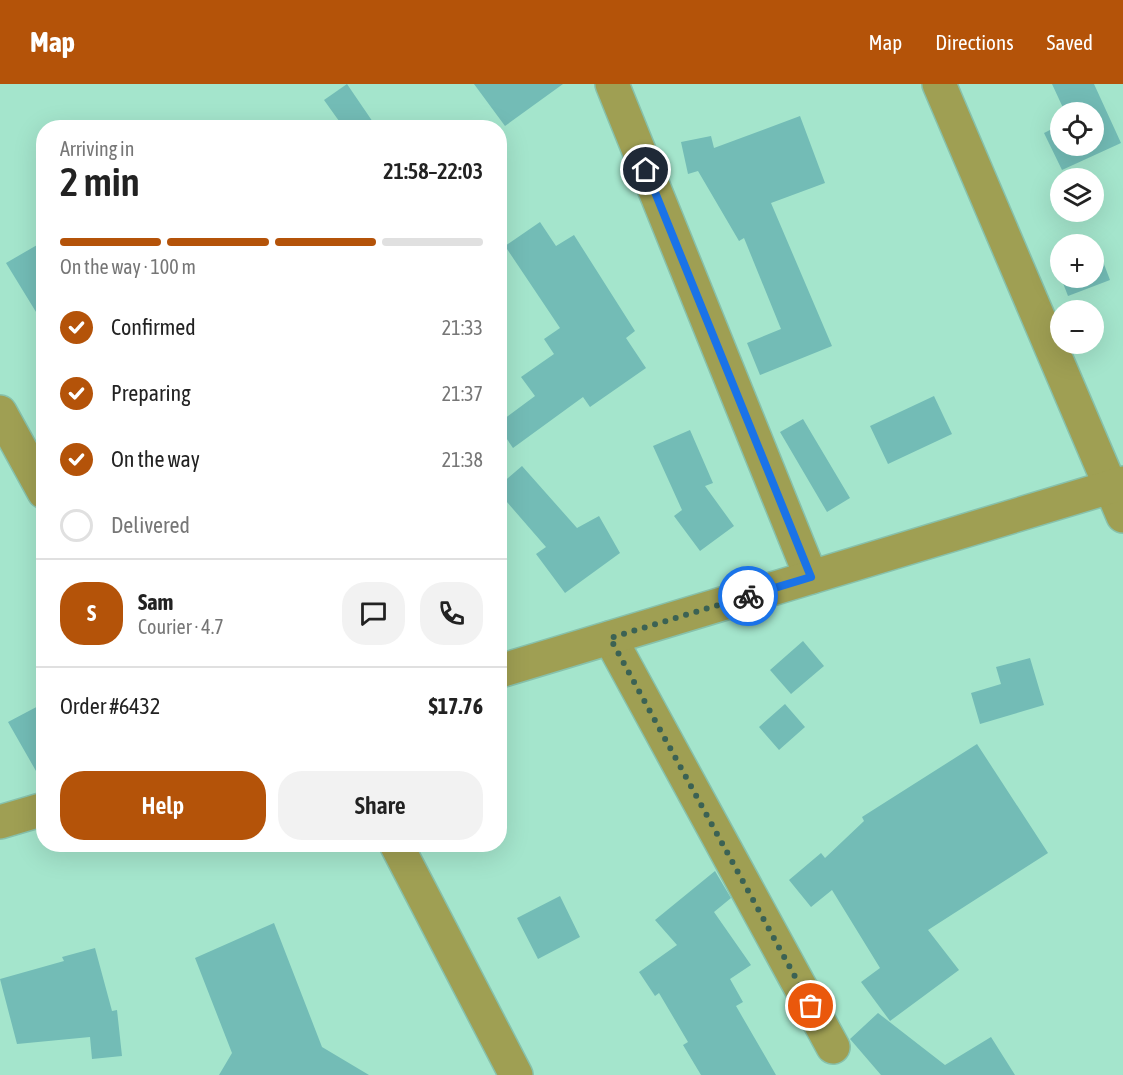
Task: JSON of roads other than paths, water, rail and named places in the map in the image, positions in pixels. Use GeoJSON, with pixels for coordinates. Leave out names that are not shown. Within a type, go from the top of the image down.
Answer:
{"type":"FeatureCollection","features":[{"type":"Feature","properties":{"kind":"street"},"geometry":{"type":"LineString","coordinates":[[612,84],[811,577]]}},
{"type":"Feature","properties":{"kind":"street"},"geometry":{"type":"LineString","coordinates":[[507,670],[811,577],[1119,495],[939,84]]}},
{"type":"Feature","properties":{"kind":"street"},"geometry":{"type":"LineString","coordinates":[[0,412],[36,477]]}},
{"type":"Feature","properties":{"kind":"street"},"geometry":{"type":"LineString","coordinates":[[610,638],[833,1047]]}},
{"type":"Feature","properties":{"kind":"street"},"geometry":{"type":"LineString","coordinates":[[0,822],[36,811]]}},
{"type":"Feature","properties":{"kind":"street"},"geometry":{"type":"LineString","coordinates":[[400,852],[516,1075]]}}]}
